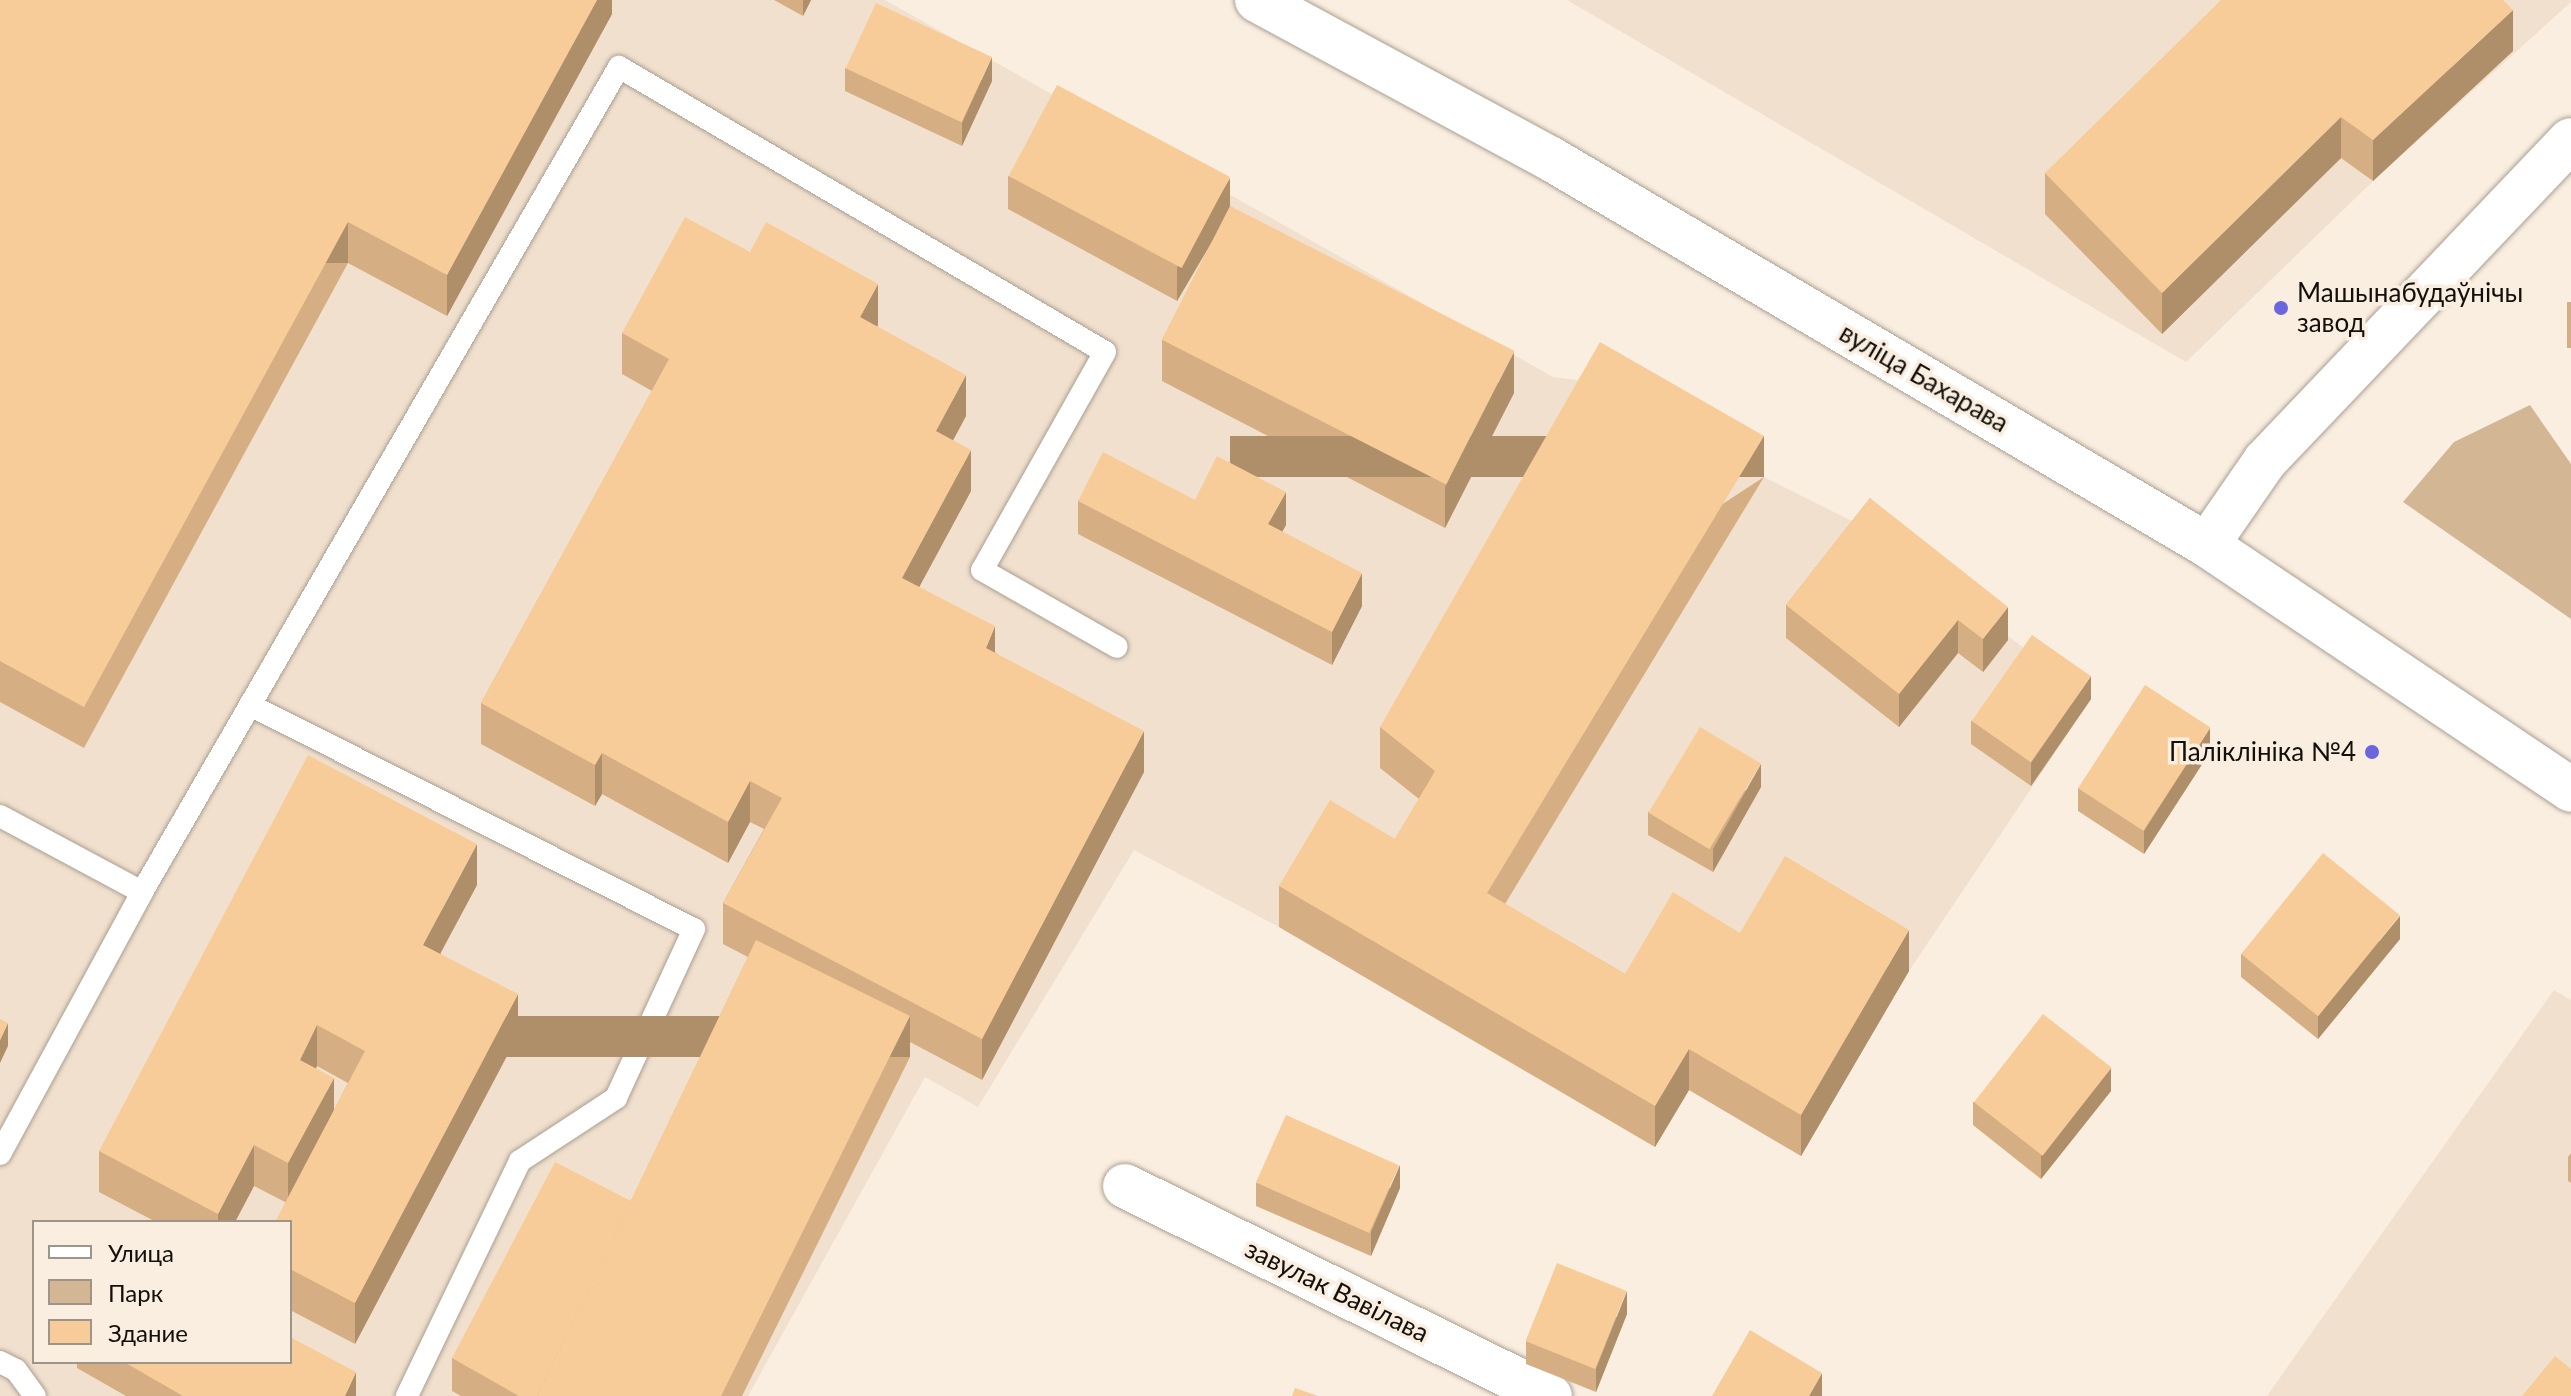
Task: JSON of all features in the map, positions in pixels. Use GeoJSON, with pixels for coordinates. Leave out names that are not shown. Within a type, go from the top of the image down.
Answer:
{"type":"FeatureCollection","features":[{"type":"Feature","properties":{"kind":"main road","name":"вуліца Бахарава"},"geometry":{"type":"LineString","coordinates":[[1257,0],[1551,159],[2207,545],[2571,790]]}},
{"type":"Feature","properties":{"kind":"main road"},"geometry":{"type":"LineString","coordinates":[[2207,545],[2265,461],[2571,140]]}},
{"type":"Feature","properties":{"kind":"main road","name":"завулак Вавілава"},"geometry":{"type":"LineString","coordinates":[[1125,1186],[1550,1396]]}},
{"type":"Feature","properties":{"kind":"lane"},"geometry":{"type":"LineString","coordinates":[[0,1154],[142,892],[619,67],[1105,352],[982,570],[1117,647]]}},
{"type":"Feature","properties":{"kind":"lane"},"geometry":{"type":"LineString","coordinates":[[250,705],[694,929],[616,1098],[520,1161],[407,1396]]}},
{"type":"Feature","properties":{"kind":"lane"},"geometry":{"type":"LineString","coordinates":[[0,816],[142,892]]}},
{"type":"Feature","properties":{"kind":"lane"},"geometry":{"type":"LineString","coordinates":[[0,1362],[16,1370],[35,1396]]}},
{"type":"Feature","properties":{"kind":"shaded area"},"geometry":{"type":"Polygon","coordinates":[[[0,0],[885,0],[1553,377],[1600,383],[1764,477],[1864,527],[2091,699],[1909,971],[1801,1156],[1689,1090],[1655,1147],[1279,927],[1134,850],[978,1107],[925,1077],[748,1396],[0,1396],[0,0]]]}},
{"type":"Feature","properties":{"kind":"shaded area"},"geometry":{"type":"Polygon","coordinates":[[[1567,0],[2571,2],[2373,181],[2186,362],[1567,0]]]}},
{"type":"Feature","properties":{"kind":"shaded area"},"geometry":{"type":"Polygon","coordinates":[[[2554,990],[2571,1000],[2571,1396],[2267,1396],[2554,990]]]}},
{"type":"Feature","properties":{"kind":"green space"},"geometry":{"type":"Polygon","coordinates":[[[2530,405],[2571,464],[2571,619],[2403,502],[2454,442],[2530,405]]]}},
{"type":"Feature","properties":{"kind":"building"},"geometry":{"type":"Polygon","coordinates":[[[0,0],[597,0],[447,275],[348,222],[84,707],[0,661],[0,0]]]}},
{"type":"Feature","properties":{"kind":"building"},"geometry":{"type":"Polygon","coordinates":[[[2221,0],[2503,0],[2513,10],[2373,140],[2341,117],[2162,293],[2045,173],[2221,0]]]}},
{"type":"Feature","properties":{"kind":"building"},"geometry":{"type":"Polygon","coordinates":[[[876,3],[992,57],[962,122],[846,68],[876,3]]]}},
{"type":"Feature","properties":{"kind":"building"},"geometry":{"type":"Polygon","coordinates":[[[1057,85],[1230,177],[1182,268],[1009,176],[1057,85]]]}},
{"type":"Feature","properties":{"kind":"building"},"geometry":{"type":"Polygon","coordinates":[[[1230,206],[1514,351],[1446,484],[1162,340],[1230,206]]]}},
{"type":"Feature","properties":{"kind":"building"},"geometry":{"type":"Polygon","coordinates":[[[685,217],[750,252],[766,222],[878,284],[860,317],[966,375],[936,431],[971,450],[902,578],[995,626],[986,648],[1144,731],[982,1039],[723,903],[782,798],[750,781],[728,822],[602,753],[595,765],[481,703],[669,359],[622,333],[685,217]]]}},
{"type":"Feature","properties":{"kind":"building"},"geometry":{"type":"Polygon","coordinates":[[[1600,342],[1764,436],[1487,893],[1625,974],[1673,892],[1740,933],[1785,856],[1909,930],[1801,1115],[1689,1049],[1655,1106],[1279,886],[1330,800],[1395,839],[1435,771],[1380,727],[1600,342]]]}},
{"type":"Feature","properties":{"kind":"building"},"geometry":{"type":"Polygon","coordinates":[[[1103,452],[1195,500],[1217,456],[1286,492],[1268,524],[1362,573],[1332,632],[1078,501],[1103,452]]]}},
{"type":"Feature","properties":{"kind":"building"},"geometry":{"type":"Polygon","coordinates":[[[1870,498],[2008,607],[1983,639],[1958,620],[1899,694],[1786,605],[1870,498]]]}},
{"type":"Feature","properties":{"kind":"building"},"geometry":{"type":"Polygon","coordinates":[[[2032,635],[2091,676],[2031,762],[1972,721],[2032,635]]]}},
{"type":"Feature","properties":{"kind":"building"},"geometry":{"type":"Polygon","coordinates":[[[2145,685],[2210,727],[2143,831],[2078,788],[2145,685]]]}},
{"type":"Feature","properties":{"kind":"building"},"geometry":{"type":"Polygon","coordinates":[[[1700,727],[1761,764],[1709,849],[1648,813],[1700,727]]]}},
{"type":"Feature","properties":{"kind":"building"},"geometry":{"type":"Polygon","coordinates":[[[308,755],[477,844],[423,945],[518,994],[355,1303],[292,1270],[292,1220],[276,1220],[365,1051],[317,1025],[300,1060],[334,1078],[288,1163],[254,1145],[218,1214],[99,1151],[308,755]]]}},
{"type":"Feature","properties":{"kind":"building"},"geometry":{"type":"Polygon","coordinates":[[[2323,853],[2400,915],[2318,1016],[2241,954],[2323,853]]]}},
{"type":"Feature","properties":{"kind":"building"},"geometry":{"type":"Polygon","coordinates":[[[756,940],[910,1016],[721,1396],[537,1396],[756,940]]]}},
{"type":"Feature","properties":{"kind":"building"},"geometry":{"type":"Polygon","coordinates":[[[2043,1014],[2112,1068],[2043,1156],[1974,1102],[2043,1014]]]}},
{"type":"Feature","properties":{"kind":"building"},"geometry":{"type":"Polygon","coordinates":[[[0,1019],[8,1023],[0,1040],[0,1019]]]}},
{"type":"Feature","properties":{"kind":"building"},"geometry":{"type":"Polygon","coordinates":[[[1286,1115],[1399,1165],[1369,1233],[1256,1183],[1286,1115]]]}},
{"type":"Feature","properties":{"kind":"building"},"geometry":{"type":"Polygon","coordinates":[[[555,1162],[631,1201],[537,1396],[519,1396],[452,1358],[555,1162]]]}},
{"type":"Feature","properties":{"kind":"building"},"geometry":{"type":"Polygon","coordinates":[[[1557,1263],[1627,1291],[1595,1369],[1526,1341],[1557,1263]]]}},
{"type":"Feature","properties":{"kind":"building"},"geometry":{"type":"Polygon","coordinates":[[[1750,1330],[1822,1373],[1809,1396],[1712,1396],[1750,1330]]]}},
{"type":"Feature","properties":{"kind":"building"},"geometry":{"type":"Polygon","coordinates":[[[292,1338],[356,1372],[345,1396],[183,1396],[127,1364],[292,1364],[292,1338]]]}},
{"type":"Feature","properties":{"kind":"building"},"geometry":{"type":"Polygon","coordinates":[[[2555,1356],[2571,1369],[2571,1396],[2522,1396],[2555,1356]]]}},
{"type":"Feature","properties":{"kind":"building"},"geometry":{"type":"Polygon","coordinates":[[[1295,1388],[1318,1396],[1292,1396],[1295,1388]]]}},
{"type":"Feature","properties":{"kind":"place","name":"Машынабудаўнічы завод"},"geometry":{"type":"Point","coordinates":[2281,308]}},
{"type":"Feature","properties":{"kind":"place","name":"Паліклініка №4"},"geometry":{"type":"Point","coordinates":[2372,752]}}]}
